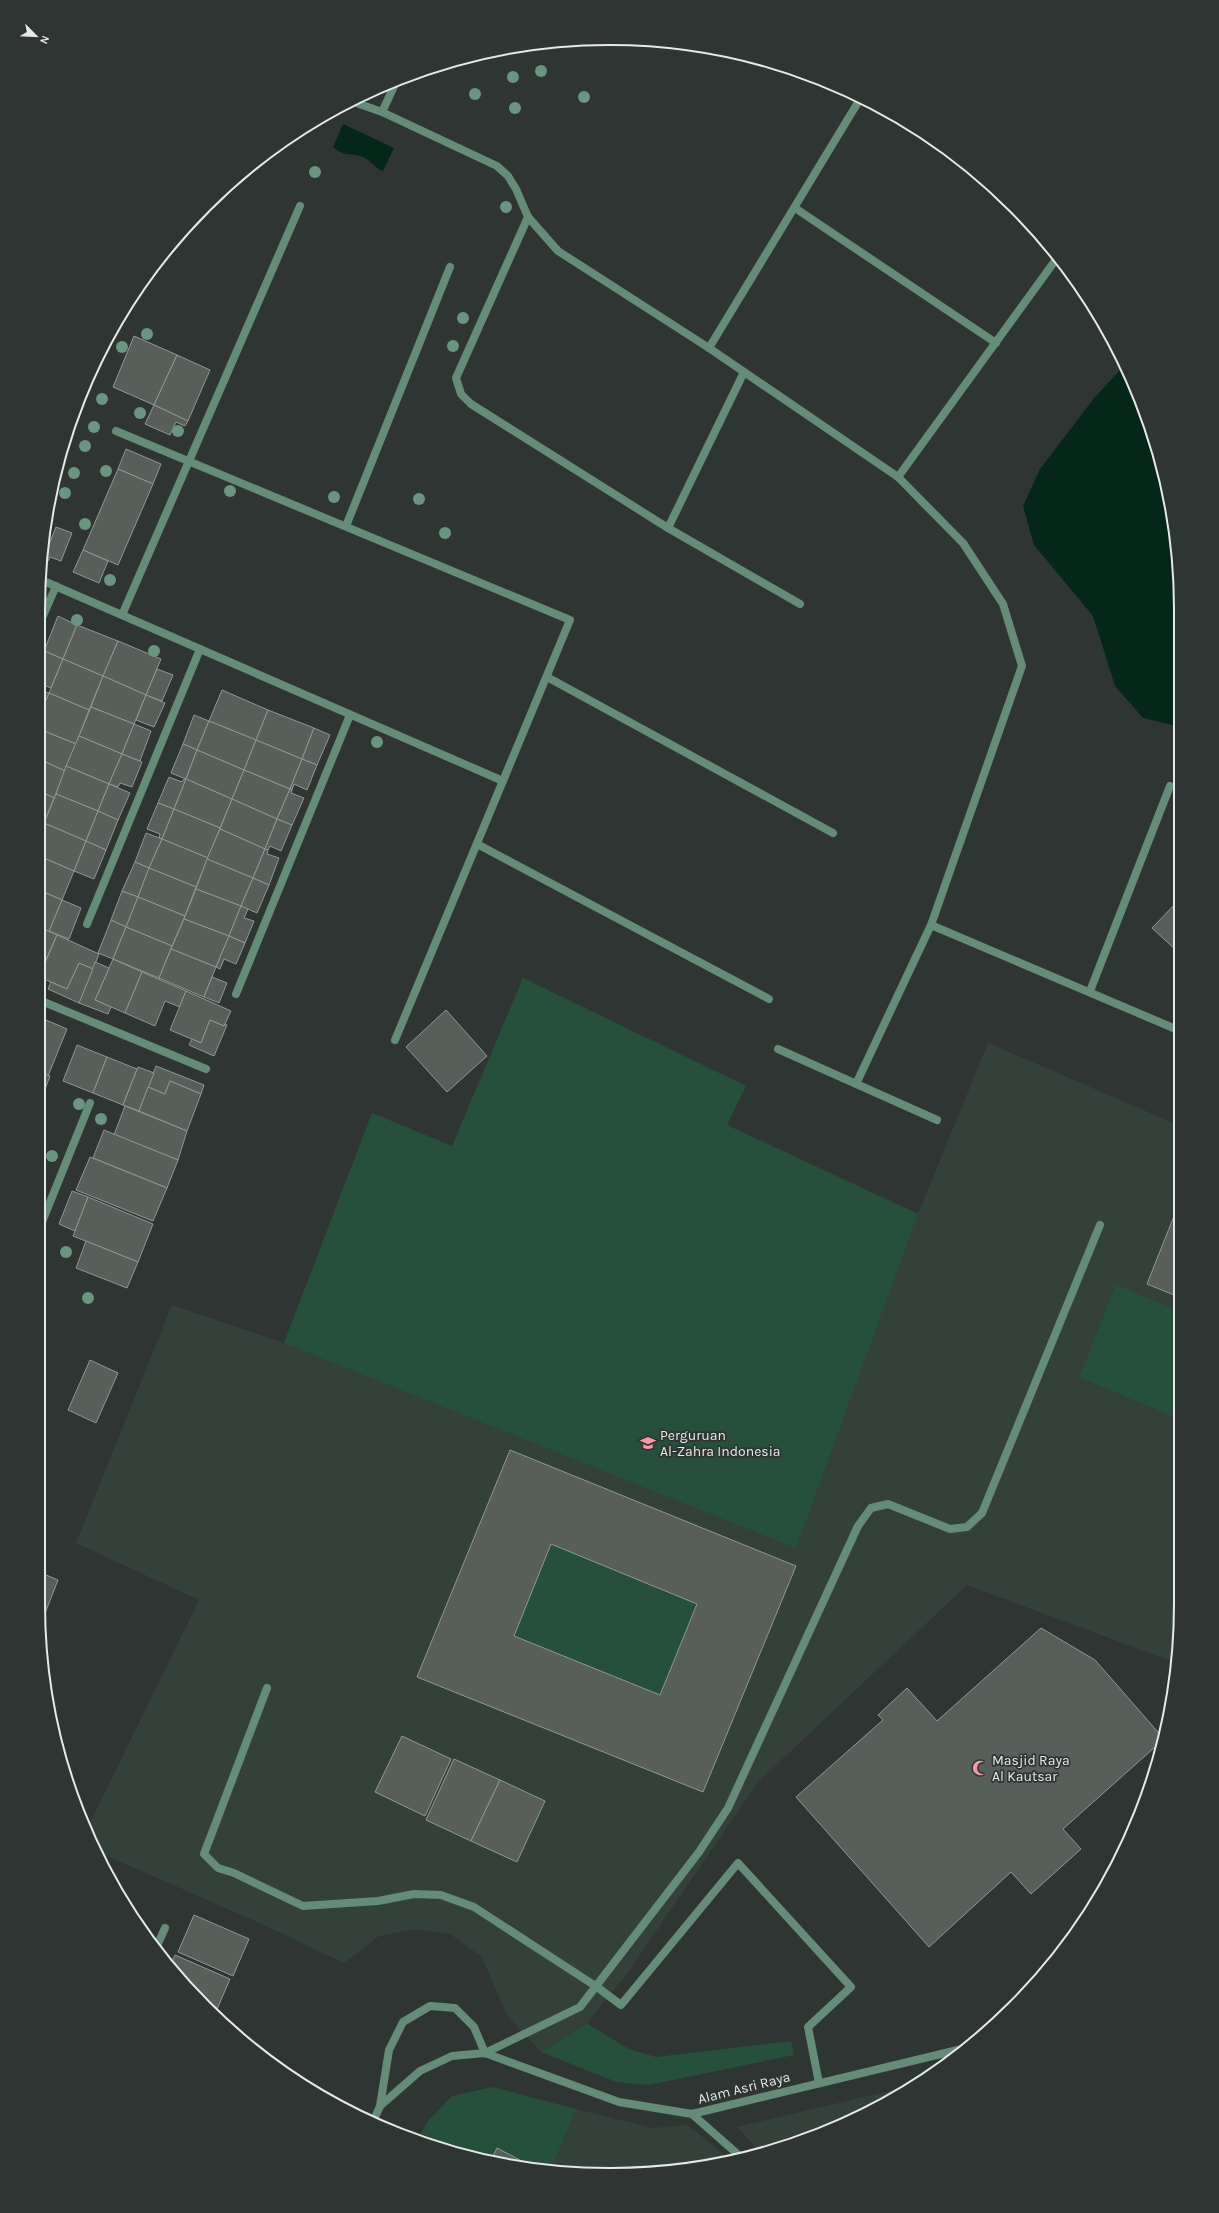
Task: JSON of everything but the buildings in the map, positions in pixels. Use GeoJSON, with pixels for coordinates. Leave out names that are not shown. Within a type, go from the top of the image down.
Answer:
{"type":"FeatureCollection","features":[{"type":"Feature","properties":{"kind":"street"},"geometry":{"type":"LineString","coordinates":[[382,112],[393,88]]}},
{"type":"Feature","properties":{"kind":"street"},"geometry":{"type":"LineString","coordinates":[[709,348],[858,103]]}},
{"type":"Feature","properties":{"kind":"street"},"geometry":{"type":"LineString","coordinates":[[359,104],[382,112],[497,166],[508,176],[516,189],[528,217],[558,250],[709,348],[898,477],[963,543],[1003,604],[1022,666],[931,925],[856,1084]]}},
{"type":"Feature","properties":{"kind":"street"},"geometry":{"type":"LineString","coordinates":[[122,615],[188,460],[300,206]]}},
{"type":"Feature","properties":{"kind":"street"},"geometry":{"type":"LineString","coordinates":[[795,208],[996,343]]}},
{"type":"Feature","properties":{"kind":"street"},"geometry":{"type":"LineString","coordinates":[[528,217],[456,378],[461,394],[471,404],[668,528],[800,604]]}},
{"type":"Feature","properties":{"kind":"street"},"geometry":{"type":"LineString","coordinates":[[898,477],[1054,262]]}},
{"type":"Feature","properties":{"kind":"street"},"geometry":{"type":"LineString","coordinates":[[346,526],[450,267]]}},
{"type":"Feature","properties":{"kind":"street"},"geometry":{"type":"LineString","coordinates":[[668,528],[744,372]]}},
{"type":"Feature","properties":{"kind":"street"},"geometry":{"type":"LineString","coordinates":[[116,431],[570,620],[395,1040]]}},
{"type":"Feature","properties":{"kind":"street"},"geometry":{"type":"LineString","coordinates":[[46,582],[503,781]]}},
{"type":"Feature","properties":{"kind":"street"},"geometry":{"type":"LineString","coordinates":[[45,612],[56,586]]}},
{"type":"Feature","properties":{"kind":"street"},"geometry":{"type":"LineString","coordinates":[[87,924],[200,649]]}},
{"type":"Feature","properties":{"kind":"street"},"geometry":{"type":"LineString","coordinates":[[547,678],[833,833]]}},
{"type":"Feature","properties":{"kind":"street"},"geometry":{"type":"LineString","coordinates":[[236,994],[350,715]]}},
{"type":"Feature","properties":{"kind":"street"},"geometry":{"type":"LineString","coordinates":[[1090,991],[1170,786]]}},
{"type":"Feature","properties":{"kind":"street"},"geometry":{"type":"LineString","coordinates":[[477,844],[769,999]]}},
{"type":"Feature","properties":{"kind":"street"},"geometry":{"type":"LineString","coordinates":[[931,925],[1090,991],[1174,1028]]}},
{"type":"Feature","properties":{"kind":"street"},"geometry":{"type":"LineString","coordinates":[[45,1002],[206,1069]]}},
{"type":"Feature","properties":{"kind":"street"},"geometry":{"type":"LineString","coordinates":[[778,1049],[937,1120]]}},
{"type":"Feature","properties":{"kind":"street"},"geometry":{"type":"LineString","coordinates":[[45,1215],[90,1103]]}},
{"type":"Feature","properties":{"kind":"street"},"geometry":{"type":"LineString","coordinates":[[380,2106],[420,2071],[452,2056],[485,2053],[580,2007],[597,1987],[699,1852],[728,1808],[858,1526],[871,1508],[888,1504],[950,1529],[967,1527],[982,1513],[1100,1224]]}},
{"type":"Feature","properties":{"kind":"street"},"geometry":{"type":"LineString","coordinates":[[267,1688],[204,1854],[218,1868],[234,1873],[303,1906],[378,1901],[414,1894],[441,1895],[474,1907],[597,1987],[621,2005],[738,1863],[851,1987],[808,2027],[819,2083]]}},
{"type":"Feature","properties":{"kind":"street"},"geometry":{"type":"LineString","coordinates":[[159,1942],[165,1928]]}},
{"type":"Feature","properties":{"kind":"street"},"geometry":{"type":"LineString","coordinates":[[375,2117],[380,2106],[389,2050],[403,2022],[430,2006],[455,2008],[474,2028],[485,2053]]}},
{"type":"Feature","properties":{"kind":"street","name":"Alam Asri Raya"},"geometry":{"type":"LineString","coordinates":[[485,2053],[620,2102],[692,2114],[953,2051]]}},
{"type":"Feature","properties":{"kind":"street"},"geometry":{"type":"LineString","coordinates":[[692,2114],[737,2153]]}},
{"type":"Feature","properties":{"kind":"shaded area"},"geometry":{"type":"Polygon","coordinates":[[[343,124],[394,148],[383,171],[361,156],[341,153],[333,147],[343,124]]]}},
{"type":"Feature","properties":{"kind":"shaded area"},"geometry":{"type":"Polygon","coordinates":[[[1120,370],[1144,428],[1155,463],[1163,499],[1173,573],[1174,725],[1143,718],[1115,686],[1093,616],[1034,545],[1023,506],[1040,469],[1095,397],[1120,370]]]}},
{"type":"Feature","properties":{"kind":"shaded area","name":"Perguruan Al-Zahra Indonesia"},"geometry":{"type":"Polygon","coordinates":[[[523,978],[746,1086],[727,1125],[918,1214],[988,1043],[1174,1123],[1174,1604],[1171,1661],[967,1585],[758,1782],[629,1971],[587,2023],[541,2052],[506,2014],[482,1957],[450,1934],[415,1929],[379,1936],[344,1963],[266,1926],[104,1855],[90,1824],[199,1600],[76,1543],[172,1305],[284,1343],[372,1113],[452,1146],[523,978]]]}},
{"type":"Feature","properties":{"kind":"shaded area"},"geometry":{"type":"Polygon","coordinates":[[[523,978],[746,1086],[727,1125],[918,1214],[796,1548],[284,1343],[372,1113],[452,1146],[523,978]]]}},
{"type":"Feature","properties":{"kind":"shaded area"},"geometry":{"type":"Polygon","coordinates":[[[1116,1285],[1174,1309],[1174,1417],[1079,1377],[1116,1285]]]}},
{"type":"Feature","properties":{"kind":"shaded area"},"geometry":{"type":"Polygon","coordinates":[[[551,1544],[697,1604],[660,1695],[514,1636],[551,1544]]]}},
{"type":"Feature","properties":{"kind":"shaded area"},"geometry":{"type":"Polygon","coordinates":[[[587,2023],[629,2049],[656,2057],[791,2041],[794,2055],[649,2085],[616,2082],[541,2052],[587,2023]]]}},
{"type":"Feature","properties":{"kind":"shaded area"},"geometry":{"type":"Polygon","coordinates":[[[493,2087],[576,2109],[553,2165],[499,2157],[463,2149],[420,2135],[428,2121],[452,2096],[493,2087]]]}},
{"type":"Feature","properties":{"kind":"shaded area"},"geometry":{"type":"Polygon","coordinates":[[[897,2089],[859,2110],[826,2125],[757,2149],[737,2127],[897,2089]]]}},
{"type":"Feature","properties":{"kind":"shaded area"},"geometry":{"type":"Polygon","coordinates":[[[576,2109],[653,2128],[688,2125],[725,2156],[646,2167],[610,2168],[553,2165],[576,2109]]]}},
{"type":"Feature","properties":{"kind":"place","name":"Perguruan Al-Zahra Indonesia"},"geometry":{"type":"Point","coordinates":[648,1443]}},
{"type":"Feature","properties":{"kind":"place","name":"Masjid Raya Al Kautsar"},"geometry":{"type":"Point","coordinates":[980,1768]}}]}
